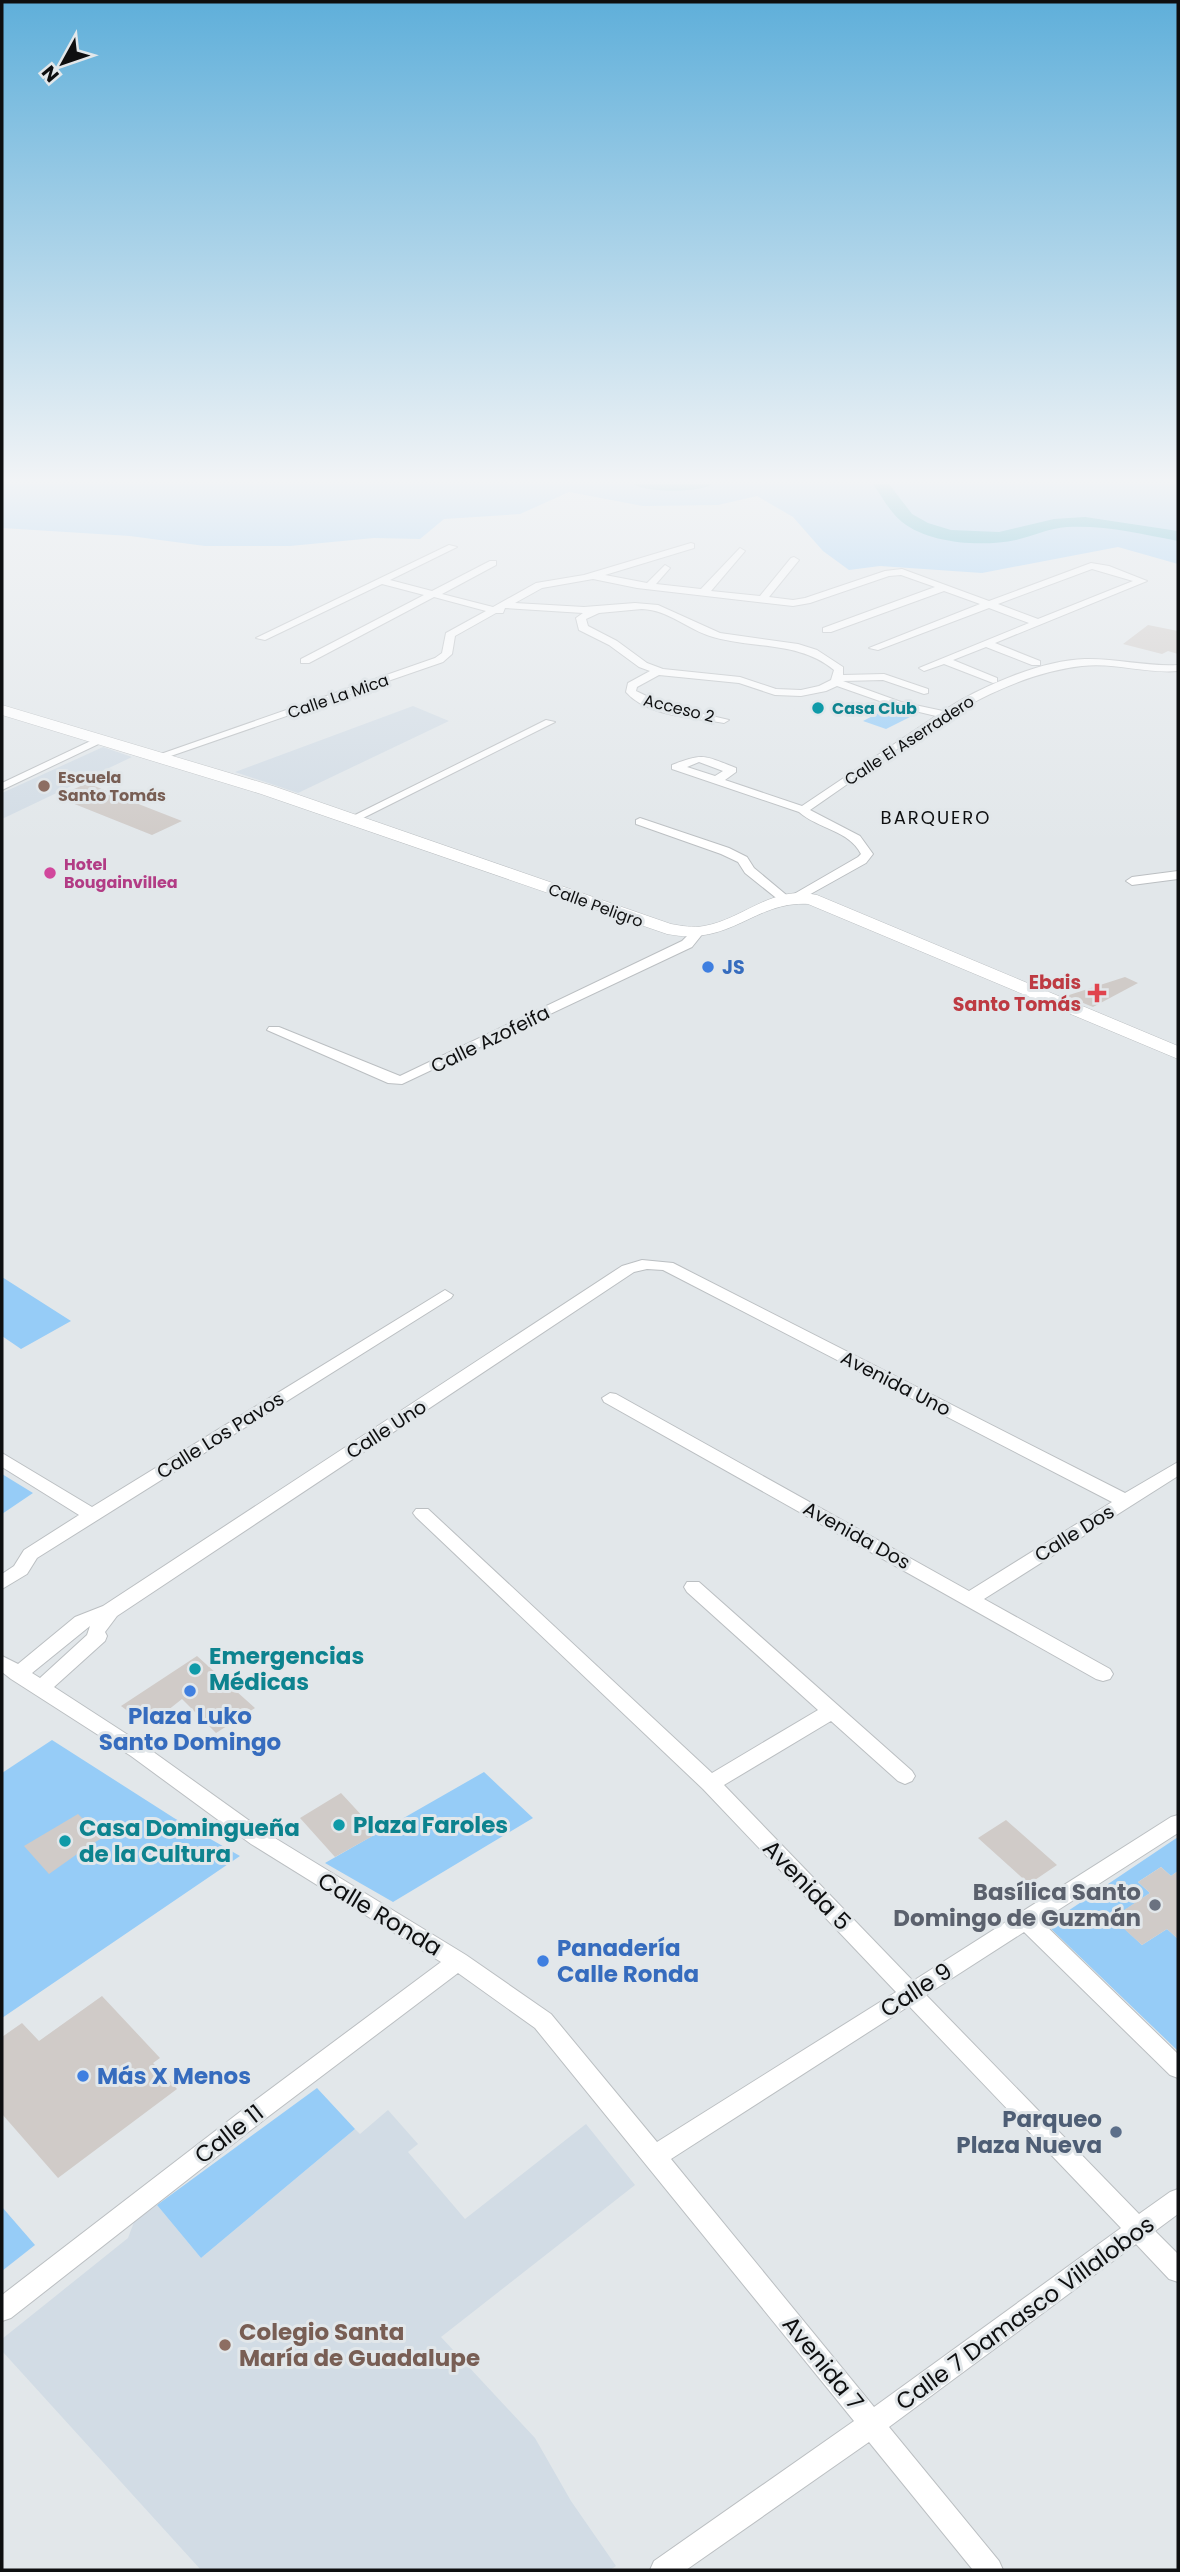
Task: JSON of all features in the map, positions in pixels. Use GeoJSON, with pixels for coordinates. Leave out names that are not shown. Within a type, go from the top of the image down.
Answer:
{"type":"FeatureCollection","features":[{"type":"Feature","properties":{"kind":"main road","name":"Calle Peligro"},"geometry":{"type":"LineString","coordinates":[[2,709],[161,756],[353,819],[651,924],[684,932],[698,932],[722,926],[760,906],[791,898]]}},
{"type":"Feature","properties":{"kind":"main road"},"geometry":{"type":"LineString","coordinates":[[791,898],[829,905],[1178,1053]]}},
{"type":"Feature","properties":{"kind":"street"},"geometry":{"type":"LineString","coordinates":[[261,638],[332,604]]}},
{"type":"Feature","properties":{"kind":"street"},"geometry":{"type":"LineString","coordinates":[[305,661],[413,604]]}},
{"type":"Feature","properties":{"kind":"street"},"geometry":{"type":"LineString","coordinates":[[454,604],[489,613],[585,615],[597,610]]}},
{"type":"Feature","properties":{"kind":"street"},"geometry":{"type":"LineString","coordinates":[[827,630],[898,604]]}},
{"type":"Feature","properties":{"kind":"street"},"geometry":{"type":"LineString","coordinates":[[989,604],[1039,623]]}},
{"type":"Feature","properties":{"kind":"street"},"geometry":{"type":"LineString","coordinates":[[874,648],[989,604]]}},
{"type":"Feature","properties":{"kind":"street"},"geometry":{"type":"LineString","coordinates":[[924,668],[1086,604]]}},
{"type":"Feature","properties":{"kind":"street"},"geometry":{"type":"LineString","coordinates":[[504,605],[597,610],[629,605],[663,609],[713,634],[780,645],[828,659],[839,669],[837,680]]}},
{"type":"Feature","properties":{"kind":"street","name":"Calle La Mica"},"geometry":{"type":"LineString","coordinates":[[161,756],[439,660],[447,654],[450,635],[504,605]]}},
{"type":"Feature","properties":{"kind":"street"},"geometry":{"type":"LineString","coordinates":[[585,615],[580,621],[586,630],[613,643],[643,665],[658,671],[740,680],[767,690],[788,693],[813,691],[837,680],[884,677],[924,691]]}},
{"type":"Feature","properties":{"kind":"street"},"geometry":{"type":"LineString","coordinates":[[986,643],[1036,663]]}},
{"type":"Feature","properties":{"kind":"street"},"geometry":{"type":"LineString","coordinates":[[943,660],[993,680]]}},
{"type":"Feature","properties":{"kind":"street","name":"Calle El Aserradero"},"geometry":{"type":"LineString","coordinates":[[803,810],[961,704],[1004,684],[1051,667],[1084,662],[1154,668],[1178,667]]}},
{"type":"Feature","properties":{"kind":"street","name":"Acceso 2"},"geometry":{"type":"LineString","coordinates":[[658,671],[632,685],[631,692],[634,696],[652,704],[724,720]]}},
{"type":"Feature","properties":{"kind":"street"},"geometry":{"type":"LineString","coordinates":[[837,680],[888,701],[944,715]]}},
{"type":"Feature","properties":{"kind":"street"},"geometry":{"type":"LineString","coordinates":[[353,819],[551,722]]}},
{"type":"Feature","properties":{"kind":"street"},"geometry":{"type":"LineString","coordinates":[[2,787],[103,740]]}},
{"type":"Feature","properties":{"kind":"street"},"geometry":{"type":"LineString","coordinates":[[640,822],[725,851],[743,860],[749,870],[791,898],[862,860],[867,854],[859,841],[803,810],[715,781]]}},
{"type":"Feature","properties":{"kind":"street"},"geometry":{"type":"LineString","coordinates":[[1132,881],[1178,875]]}},
{"type":"Feature","properties":{"kind":"street","name":"Calle Azofeifa"},"geometry":{"type":"LineString","coordinates":[[274,1030],[393,1080],[402,1080],[687,944],[698,932]]}},
{"type":"Feature","properties":{"kind":"street","name":"Calle Uno"},"geometry":{"type":"LineString","coordinates":[[10,1668],[82,1622],[110,1611],[628,1269],[654,1263],[667,1266]]}},
{"type":"Feature","properties":{"kind":"street","name":"Avenida Uno"},"geometry":{"type":"LineString","coordinates":[[667,1266],[1125,1501]]}},
{"type":"Feature","properties":{"kind":"street","name":"Calle Los Pavos"},"geometry":{"type":"LineString","coordinates":[[2,1583],[21,1570],[30,1554],[445,1295]]}},
{"type":"Feature","properties":{"kind":"street","name":"Avenida Dos"},"geometry":{"type":"LineString","coordinates":[[610,1398],[1103,1674]]}},
{"type":"Feature","properties":{"kind":"street"},"geometry":{"type":"LineString","coordinates":[[2,1459],[92,1515]]}},
{"type":"Feature","properties":{"kind":"street","name":"Calle Dos"},"geometry":{"type":"LineString","coordinates":[[971,1598],[1178,1468]]}},
{"type":"Feature","properties":{"kind":"street","name":"Avenida 5"},"geometry":{"type":"LineString","coordinates":[[422,1513],[710,1784],[1178,2271]]}},
{"type":"Feature","properties":{"kind":"street"},"geometry":{"type":"LineString","coordinates":[[693,1587],[905,1776]]}},
{"type":"Feature","properties":{"kind":"street","name":"Calle Uno"},"geometry":{"type":"LineString","coordinates":[[40,1689],[98,1636],[95,1633],[110,1611]]}},
{"type":"Feature","properties":{"kind":"street","name":"Calle Ronda"},"geometry":{"type":"LineString","coordinates":[[10,1668],[147,1757],[258,1838],[458,1961],[543,2021],[654,2157]]}},
{"type":"Feature","properties":{"kind":"street"},"geometry":{"type":"LineString","coordinates":[[710,1784],[832,1711]]}},
{"type":"Feature","properties":{"kind":"street","name":"Calle 9"},"geometry":{"type":"LineString","coordinates":[[654,2157],[1178,1823]]}},
{"type":"Feature","properties":{"kind":"street"},"geometry":{"type":"LineString","coordinates":[[1026,1920],[1178,2068]]}},
{"type":"Feature","properties":{"kind":"street","name":"Calle 11"},"geometry":{"type":"LineString","coordinates":[[2,2310],[257,2112],[458,1961]]}},
{"type":"Feature","properties":{"kind":"street","name":"Avenida 7"},"geometry":{"type":"LineString","coordinates":[[654,2157],[858,2404],[871,2425],[990,2570]]}},
{"type":"Feature","properties":{"kind":"street","name":"Calle 7 Damasco Villalobos"},"geometry":{"type":"LineString","coordinates":[[663,2570],[871,2425],[1178,2200]]}},
{"type":"Feature","properties":{"kind":"shaded area"},"geometry":{"type":"Polygon","coordinates":[[[413,706],[449,721],[298,793],[235,772],[413,706]]]}},
{"type":"Feature","properties":{"kind":"shaded area"},"geometry":{"type":"Polygon","coordinates":[[[890,707],[914,715],[886,729],[863,721],[890,707]]]}},
{"type":"Feature","properties":{"kind":"shaded area","name":"Escuela Santo Tomás"},"geometry":{"type":"Polygon","coordinates":[[[103,747],[132,757],[2,819],[2,793],[103,747]]]}},
{"type":"Feature","properties":{"kind":"shaded area"},"geometry":{"type":"Polygon","coordinates":[[[2,1277],[71,1321],[21,1349],[2,1336],[2,1277]]]}},
{"type":"Feature","properties":{"kind":"shaded area"},"geometry":{"type":"Polygon","coordinates":[[[2,1474],[33,1493],[2,1514],[2,1474]]]}},
{"type":"Feature","properties":{"kind":"shaded area"},"geometry":{"type":"Polygon","coordinates":[[[52,1740],[174,1818],[240,1856],[2,2018],[2,1773],[52,1740]]]}},
{"type":"Feature","properties":{"kind":"shaded area"},"geometry":{"type":"Polygon","coordinates":[[[484,1772],[533,1818],[393,1902],[325,1863],[484,1772]]]}},
{"type":"Feature","properties":{"kind":"shaded area"},"geometry":{"type":"Polygon","coordinates":[[[1178,1837],[1178,1871],[1171,1876],[1161,1867],[1138,1882],[1150,1893],[1113,1918],[1142,1945],[1167,1929],[1178,1939],[1178,2051],[1047,1925],[1178,1837]]]}},
{"type":"Feature","properties":{"kind":"shaded area"},"geometry":{"type":"Polygon","coordinates":[[[317,2088],[355,2129],[201,2258],[157,2205],[317,2088]]]}},
{"type":"Feature","properties":{"kind":"shaded area","name":"Colegio Santa María de Guadalupe"},"geometry":{"type":"Polygon","coordinates":[[[388,2110],[418,2144],[408,2152],[465,2219],[586,2124],[635,2185],[441,2337],[535,2438],[571,2501],[616,2566],[610,2570],[201,2570],[2,2351],[2,2339],[128,2238],[134,2222],[157,2205],[201,2258],[355,2129],[360,2134],[388,2110]]]}},
{"type":"Feature","properties":{"kind":"shaded area"},"geometry":{"type":"Polygon","coordinates":[[[2,2207],[35,2245],[2,2271],[2,2207]]]}},
{"type":"Feature","properties":{"kind":"building"},"geometry":{"type":"Polygon","coordinates":[[[1148,625],[1178,631],[1178,654],[1168,651],[1162,654],[1123,644],[1148,625]]]}},
{"type":"Feature","properties":{"kind":"building","name":"Hotel Bougainvillea"},"geometry":{"type":"Polygon","coordinates":[[[87,783],[182,821],[152,835],[57,797],[87,783]]]}},
{"type":"Feature","properties":{"kind":"building","name":"Ebais Santo Tomás"},"geometry":{"type":"Polygon","coordinates":[[[1125,977],[1138,983],[1093,1007],[1066,996],[1125,977]]]}},
{"type":"Feature","properties":{"kind":"building","name":"Plaza Luko Santo Domingo"},"geometry":{"type":"Polygon","coordinates":[[[197,1656],[255,1708],[216,1733],[182,1699],[148,1726],[121,1706],[197,1656]]]}},
{"type":"Feature","properties":{"kind":"building","name":"Plaza Faroles"},"geometry":{"type":"Polygon","coordinates":[[[341,1793],[378,1833],[335,1857],[300,1818],[341,1793]]]}},
{"type":"Feature","properties":{"kind":"building","name":"Casa Domingueña de la Cultura"},"geometry":{"type":"Polygon","coordinates":[[[78,1814],[102,1838],[92,1844],[98,1851],[86,1858],[80,1852],[49,1874],[24,1846],[78,1814]]]}},
{"type":"Feature","properties":{"kind":"building"},"geometry":{"type":"Polygon","coordinates":[[[1006,1820],[1057,1865],[1029,1884],[978,1838],[1006,1820]]]}},
{"type":"Feature","properties":{"kind":"building","name":"Basílica Santo Domingo de Guzmán"},"geometry":{"type":"Polygon","coordinates":[[[1161,1867],[1171,1876],[1178,1871],[1178,1939],[1167,1929],[1142,1945],[1112,1918],[1150,1893],[1138,1882],[1161,1867]]]}},
{"type":"Feature","properties":{"kind":"building","name":"Más X Menos"},"geometry":{"type":"Polygon","coordinates":[[[102,1996],[160,2058],[153,2063],[177,2089],[58,2178],[2,2114],[2,2037],[22,2023],[39,2041],[102,1996]]]}},
{"type":"Feature","properties":{"kind":"place","name":"Casa Club"},"geometry":{"type":"Point","coordinates":[818,708]}},
{"type":"Feature","properties":{"kind":"place","name":"Escuela Santo Tomás"},"geometry":{"type":"Point","coordinates":[44,786]}},
{"type":"Feature","properties":{"kind":"place","name":"Hotel Bougainvillea"},"geometry":{"type":"Point","coordinates":[50,873]}},
{"type":"Feature","properties":{"kind":"place","name":"JS"},"geometry":{"type":"Point","coordinates":[708,967]}},
{"type":"Feature","properties":{"kind":"place","name":"Ebais Santo Tomás"},"geometry":{"type":"Point","coordinates":[1097,993]}},
{"type":"Feature","properties":{"kind":"place","name":"Emergencias Médicas"},"geometry":{"type":"Point","coordinates":[195,1669]}},
{"type":"Feature","properties":{"kind":"place","name":"Plaza Luko Santo Domingo"},"geometry":{"type":"Point","coordinates":[190,1691]}},
{"type":"Feature","properties":{"kind":"place","name":"Plaza Faroles"},"geometry":{"type":"Point","coordinates":[339,1825]}},
{"type":"Feature","properties":{"kind":"place","name":"Casa Domingueña de la Cultura"},"geometry":{"type":"Point","coordinates":[65,1841]}},
{"type":"Feature","properties":{"kind":"place","name":"Basílica Santo Domingo de Guzmán"},"geometry":{"type":"Point","coordinates":[1155,1905]}},
{"type":"Feature","properties":{"kind":"place","name":"Panadería Calle Ronda"},"geometry":{"type":"Point","coordinates":[543,1961]}},
{"type":"Feature","properties":{"kind":"place","name":"Más X Menos"},"geometry":{"type":"Point","coordinates":[83,2076]}},
{"type":"Feature","properties":{"kind":"place","name":"Parqueo Plaza Nueva"},"geometry":{"type":"Point","coordinates":[1116,2132]}},
{"type":"Feature","properties":{"kind":"place","name":"Colegio Santa María de Guadalupe"},"geometry":{"type":"Point","coordinates":[225,2345]}},
{"type":"Feature","properties":{"kind":"district","name":"BARQUERO"},"geometry":{"type":"Point","coordinates":[936,818]}}]}
